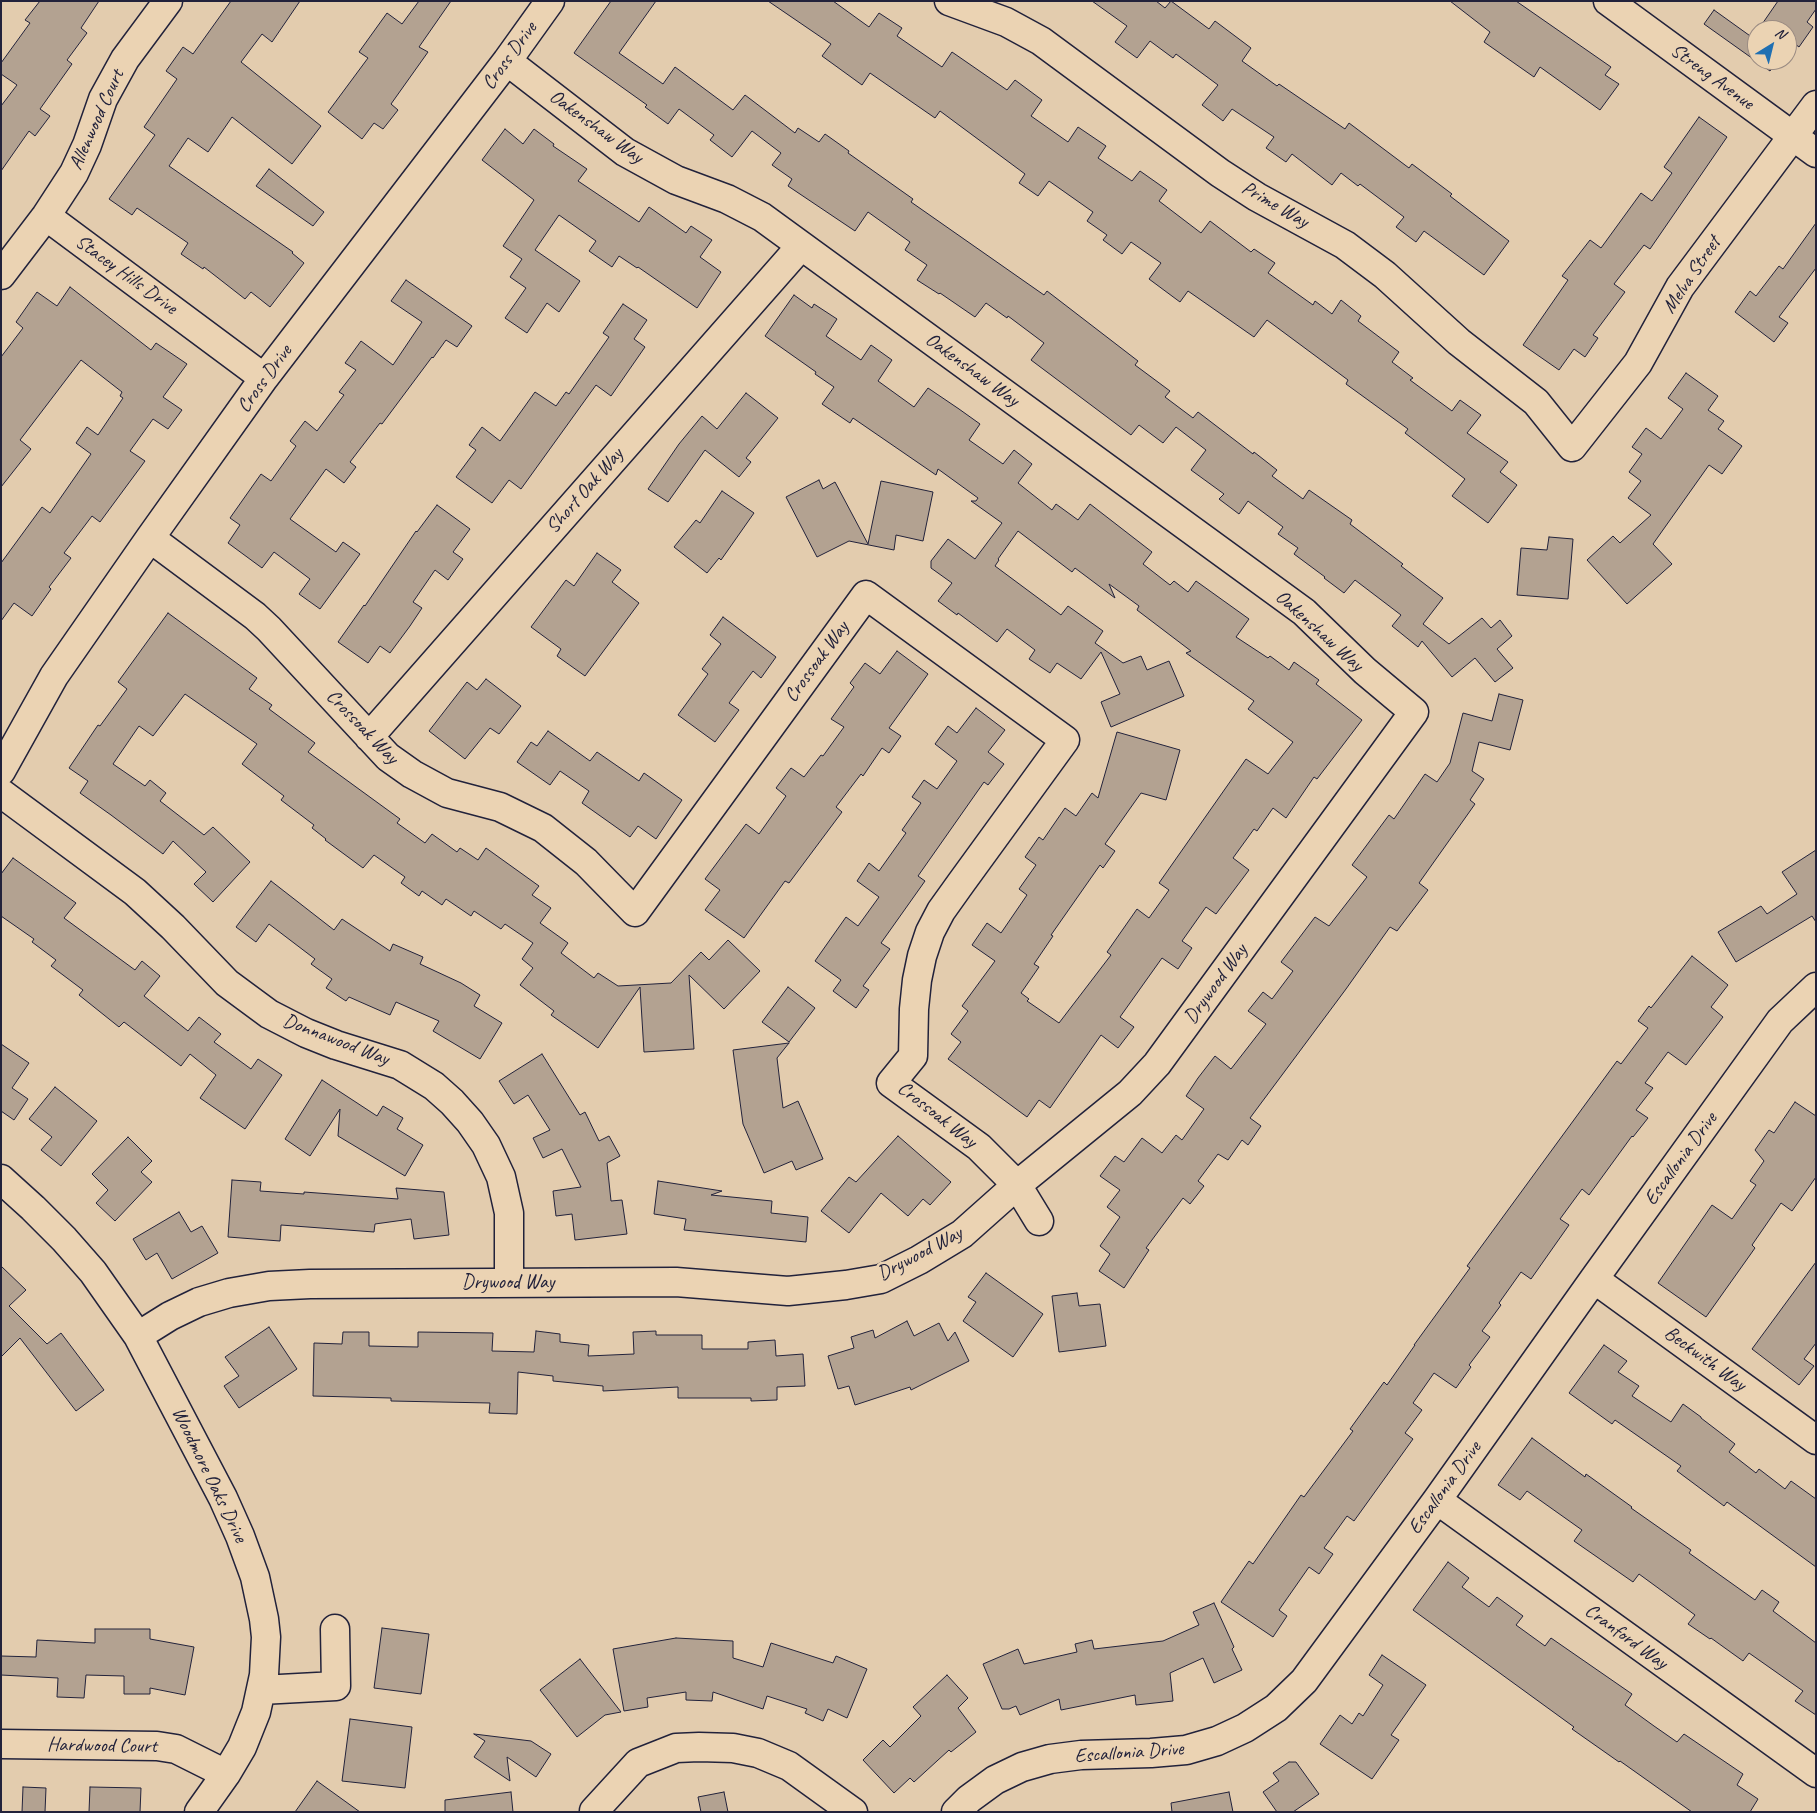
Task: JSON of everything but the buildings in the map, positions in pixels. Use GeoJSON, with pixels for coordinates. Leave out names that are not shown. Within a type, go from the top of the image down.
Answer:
{"type":"FeatureCollection","features":[{"type":"Feature","properties":{"kind":"street","name":"Allenwood Court"},"geometry":{"type":"LineString","coordinates":[[46,216],[74,173],[87,145],[103,99],[125,59],[168,1]]}},
{"type":"Feature","properties":{"kind":"street","name":"Cross Drive"},"geometry":{"type":"LineString","coordinates":[[1,771],[54,676],[264,378],[507,61],[550,1]]}},
{"type":"Feature","properties":{"kind":"street","name":"Prime Way"},"geometry":{"type":"LineString","coordinates":[[949,1],[1006,22],[1041,41],[1220,173],[1345,245],[1385,276],[1459,342],[1536,402],[1572,447]]}},
{"type":"Feature","properties":{"kind":"street","name":"Streng Avenue"},"geometry":{"type":"LineString","coordinates":[[1608,1],[1816,153]]}},
{"type":"Feature","properties":{"kind":"street","name":"Oakenshaw Way"},"geometry":{"type":"LineString","coordinates":[[507,61],[625,152],[676,180],[727,199],[762,217],[1304,612],[1365,671],[1414,712]]}},
{"type":"Feature","properties":{"kind":"street","name":"Melva Street"},"geometry":{"type":"LineString","coordinates":[[1572,447],[1638,363],[1680,286],[1816,105]]}},
{"type":"Feature","properties":{"kind":"street"},"geometry":{"type":"LineString","coordinates":[[1,275],[46,216]]}},
{"type":"Feature","properties":{"kind":"street","name":"Stacey Hills Drive"},"geometry":{"type":"LineString","coordinates":[[46,216],[264,378]]}},
{"type":"Feature","properties":{"kind":"street","name":"Short Oak Way"},"geometry":{"type":"LineString","coordinates":[[369,736],[801,246]]}},
{"type":"Feature","properties":{"kind":"street","name":"Crossoak Way"},"geometry":{"type":"LineString","coordinates":[[150,538],[262,622],[388,757],[412,774],[447,793],[500,807],[543,828],[586,862],[634,912],[866,594],[1065,740],[941,911],[930,932],[917,980],[913,1056],[891,1083],[979,1147],[1016,1185],[1039,1221]]}},
{"type":"Feature","properties":{"kind":"street","name":"Drywood Way"},"geometry":{"type":"LineString","coordinates":[[138,1336],[170,1316],[199,1302],[229,1293],[269,1286],[310,1284],[676,1282],[788,1291],[881,1279],[919,1260],[962,1234],[1016,1185],[1130,1093],[1157,1064],[1414,712]]}},
{"type":"Feature","properties":{"kind":"street","name":"Donnawood Way"},"geometry":{"type":"LineString","coordinates":[[1,794],[136,892],[227,983],[269,1014],[306,1033],[336,1045],[400,1065],[434,1086],[452,1102],[470,1122],[486,1145],[501,1177],[509,1213],[509,1283]]}},
{"type":"Feature","properties":{"kind":"street","name":"Escallonia Drive"},"geometry":{"type":"LineString","coordinates":[[956,1812],[969,1799],[995,1780],[1022,1767],[1050,1759],[1081,1755],[1186,1750],[1218,1741],[1246,1728],[1276,1708],[1304,1681],[1437,1500],[1780,1021],[1816,987]]}},
{"type":"Feature","properties":{"kind":"street","name":"Woodmore Oaks Drive"},"geometry":{"type":"LineString","coordinates":[[1,1179],[64,1239],[93,1272],[138,1336],[224,1498],[255,1577],[265,1628],[264,1675],[256,1712],[242,1747],[226,1774],[199,1812]]}},
{"type":"Feature","properties":{"kind":"street","name":"Beckwith Way"},"geometry":{"type":"LineString","coordinates":[[1594,1279],[1816,1440]]}},
{"type":"Feature","properties":{"kind":"street","name":"Cranford Way"},"geometry":{"type":"LineString","coordinates":[[1437,1500],[1816,1773]]}},
{"type":"Feature","properties":{"kind":"street"},"geometry":{"type":"LineString","coordinates":[[261,1690],[336,1686],[336,1629]]}},
{"type":"Feature","properties":{"kind":"street","name":"Hardwood Court"},"geometry":{"type":"LineString","coordinates":[[1,1744],[157,1746],[176,1749],[226,1774]]}},
{"type":"Feature","properties":{"kind":"street"},"geometry":{"type":"LineString","coordinates":[[594,1811],[638,1763],[676,1748],[699,1747],[733,1748],[758,1753],[782,1763],[821,1788],[852,1812]]}}]}
